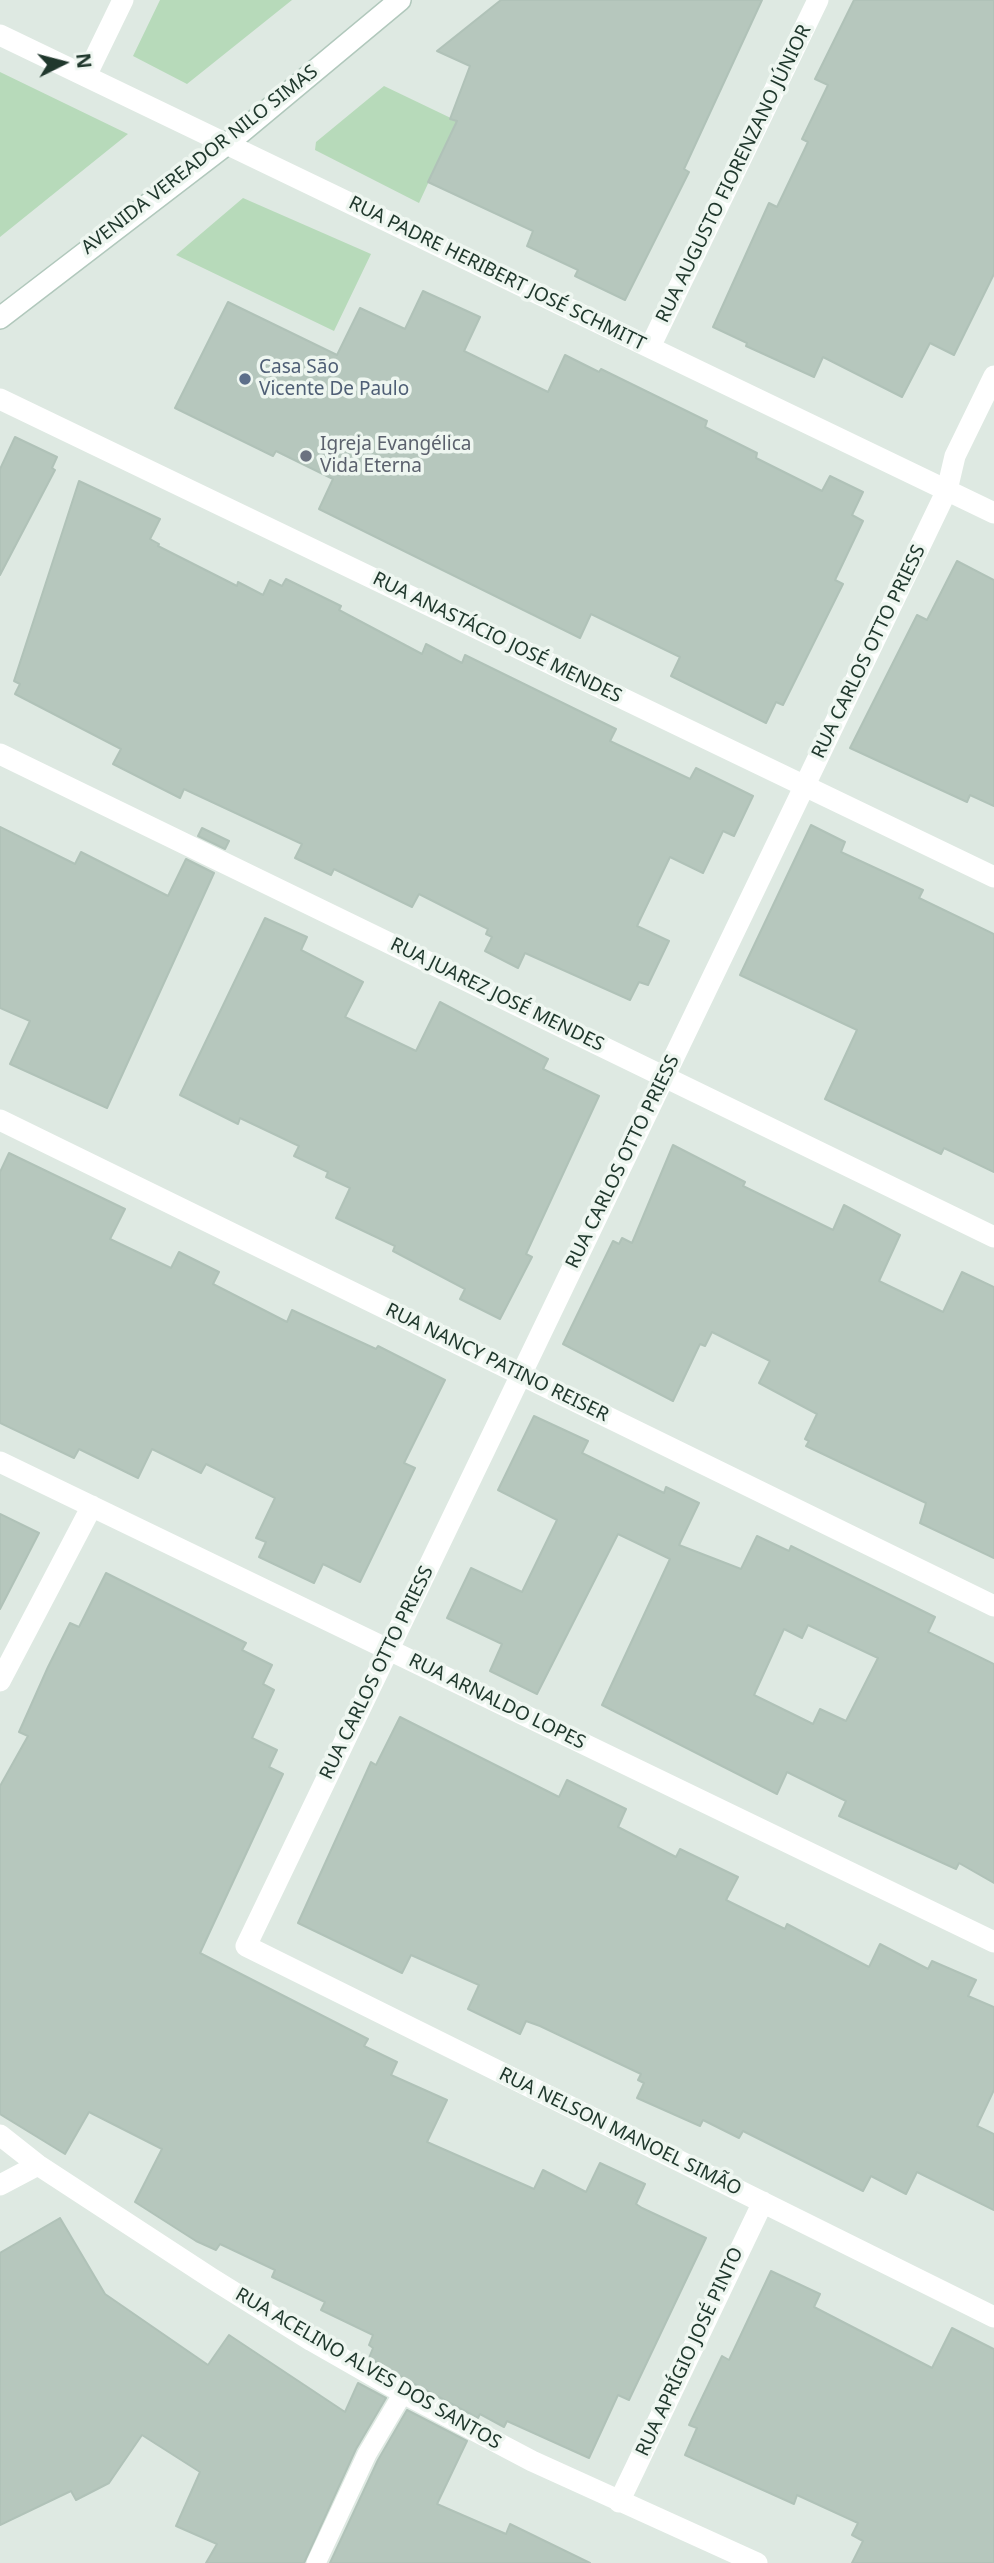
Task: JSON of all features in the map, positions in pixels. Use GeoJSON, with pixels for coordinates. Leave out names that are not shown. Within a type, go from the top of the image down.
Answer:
{"type":"FeatureCollection","features":[{"type":"Feature","properties":{"kind":"street"},"geometry":{"type":"LineString","coordinates":[[86,76],[123,0]]}},
{"type":"Feature","properties":{"kind":"street","name":"AVENIDA VEREADOR NILO SIMAS"},"geometry":{"type":"LineString","coordinates":[[0,318],[227,144],[400,0]]}},
{"type":"Feature","properties":{"kind":"street","name":"RUA AUGUSTO FIORENZANO JÚNIOR"},"geometry":{"type":"LineString","coordinates":[[650,347],[818,0]]}},
{"type":"Feature","properties":{"kind":"street","name":"RUA PADRE HERIBERT JOSÉ SCHMITT"},"geometry":{"type":"LineString","coordinates":[[0,35],[994,513]]}},
{"type":"Feature","properties":{"kind":"street","name":"RUA CARLOS OTTO PRIESS"},"geometry":{"type":"LineString","coordinates":[[246,1947],[947,490],[955,456],[994,376]]}},
{"type":"Feature","properties":{"kind":"street","name":"RUA ANASTÁCIO JOSÉ MENDES"},"geometry":{"type":"LineString","coordinates":[[0,399],[994,877]]}},
{"type":"Feature","properties":{"kind":"street","name":"RUA JUAREZ JOSÉ MENDES"},"geometry":{"type":"LineString","coordinates":[[0,754],[994,1237]]}},
{"type":"Feature","properties":{"kind":"street","name":"RUA NANCY PATINO REISER"},"geometry":{"type":"LineString","coordinates":[[0,1120],[994,1606]]}},
{"type":"Feature","properties":{"kind":"street","name":"RUA ARNALDO LOPES"},"geometry":{"type":"LineString","coordinates":[[0,1462],[994,1942]]}},
{"type":"Feature","properties":{"kind":"street"},"geometry":{"type":"LineString","coordinates":[[0,1681],[92,1506]]}},
{"type":"Feature","properties":{"kind":"street","name":"RUA NELSON MANOEL SIMÃO"},"geometry":{"type":"LineString","coordinates":[[246,1947],[994,2317]]}},
{"type":"Feature","properties":{"kind":"street","name":"RUA ACELINO ALVES DOS SANTOS"},"geometry":{"type":"LineString","coordinates":[[0,2135],[38,2165],[312,2342],[532,2461],[757,2563]]}},
{"type":"Feature","properties":{"kind":"street"},"geometry":{"type":"LineString","coordinates":[[0,2186],[38,2165]]}},
{"type":"Feature","properties":{"kind":"street","name":"RUA APRÍGIO JOSÉ PINTO"},"geometry":{"type":"LineString","coordinates":[[619,2502],[762,2202]]}},
{"type":"Feature","properties":{"kind":"lane"},"geometry":{"type":"LineString","coordinates":[[316,2563],[366,2454],[403,2393]]}},
{"type":"Feature","properties":{"kind":"green space"},"geometry":{"type":"Polygon","coordinates":[[[160,0],[292,0],[187,84],[133,56],[160,0]]]}},
{"type":"Feature","properties":{"kind":"green space"},"geometry":{"type":"Polygon","coordinates":[[[0,72],[128,134],[0,237],[0,72]]]}},
{"type":"Feature","properties":{"kind":"green space"},"geometry":{"type":"Polygon","coordinates":[[[384,86],[457,121],[419,203],[315,150],[316,142],[384,86]]]}},
{"type":"Feature","properties":{"kind":"green space"},"geometry":{"type":"Polygon","coordinates":[[[243,198],[371,254],[334,331],[176,255],[243,198]]]}},
{"type":"Feature","properties":{"kind":"building"},"geometry":{"type":"Polygon","coordinates":[[[501,0],[762,0],[684,169],[689,172],[625,300],[575,276],[578,270],[527,246],[533,231],[428,182],[457,121],[450,119],[470,66],[437,51],[501,0]]]}},
{"type":"Feature","properties":{"kind":"building"},"geometry":{"type":"Polygon","coordinates":[[[854,0],[994,0],[994,274],[954,355],[930,343],[902,397],[823,357],[814,377],[746,346],[747,343],[713,327],[769,203],[777,207],[808,142],[802,139],[828,85],[815,79],[854,0]]]}},
{"type":"Feature","properties":{"kind":"building"},"geometry":{"type":"Polygon","coordinates":[[[423,291],[480,317],[464,351],[548,392],[565,355],[599,372],[601,369],[707,421],[705,427],[757,453],[756,458],[822,491],[830,476],[863,492],[852,515],[863,521],[835,580],[843,584],[783,705],[776,702],[766,723],[671,676],[680,657],[591,614],[580,638],[319,509],[333,479],[276,451],[273,456],[175,408],[228,302],[337,355],[360,308],[405,329],[423,291]]]}},
{"type":"Feature","properties":{"kind":"building"},"geometry":{"type":"Polygon","coordinates":[[[15,437],[57,457],[52,468],[55,470],[0,575],[0,469],[15,437]]]}},
{"type":"Feature","properties":{"kind":"building"},"geometry":{"type":"Polygon","coordinates":[[[79,481],[160,519],[150,539],[159,544],[158,546],[237,586],[238,582],[263,595],[270,580],[282,586],[286,579],[341,606],[339,610],[422,654],[426,644],[462,663],[465,655],[616,729],[610,741],[690,779],[696,768],[753,796],[734,836],[723,831],[703,873],[670,857],[637,926],[669,941],[648,985],[639,982],[630,1000],[525,953],[518,968],[485,951],[492,937],[486,934],[488,929],[419,894],[412,907],[334,869],[331,875],[295,858],[302,844],[184,789],[180,798],[113,764],[121,749],[15,694],[20,684],[14,681],[79,481]]]}},
{"type":"Feature","properties":{"kind":"building"},"geometry":{"type":"Polygon","coordinates":[[[957,561],[994,580],[994,806],[970,795],[967,802],[850,748],[917,615],[927,620],[957,561]]]}},
{"type":"Feature","properties":{"kind":"building"},"geometry":{"type":"Polygon","coordinates":[[[811,825],[845,842],[841,852],[923,890],[919,898],[994,934],[994,1172],[944,1148],[941,1154],[825,1099],[857,1030],[740,975],[811,825]]]}},
{"type":"Feature","properties":{"kind":"building"},"geometry":{"type":"Polygon","coordinates":[[[0,827],[75,864],[81,852],[168,896],[186,859],[214,873],[107,1108],[10,1064],[30,1021],[0,1008],[0,827]]]}},
{"type":"Feature","properties":{"kind":"building"},"geometry":{"type":"Polygon","coordinates":[[[202,828],[229,841],[225,849],[198,836],[202,828]]]}},
{"type":"Feature","properties":{"kind":"building"},"geometry":{"type":"Polygon","coordinates":[[[265,918],[307,937],[301,950],[363,982],[345,1017],[416,1051],[440,1002],[548,1059],[543,1069],[599,1096],[526,1254],[532,1257],[500,1319],[460,1299],[465,1289],[393,1251],[395,1246],[336,1218],[350,1188],[326,1177],[328,1172],[294,1156],[299,1146],[240,1118],[238,1124],[180,1095],[265,918]]]}},
{"type":"Feature","properties":{"kind":"building"},"geometry":{"type":"Polygon","coordinates":[[[673,1145],[745,1182],[743,1186],[833,1230],[844,1205],[900,1235],[879,1281],[943,1312],[962,1272],[994,1287],[994,1558],[920,1523],[926,1503],[806,1446],[809,1441],[805,1439],[817,1414],[759,1383],[770,1361],[712,1332],[705,1346],[700,1344],[673,1401],[563,1344],[613,1241],[619,1244],[622,1238],[632,1243],[673,1145]]]}},
{"type":"Feature","properties":{"kind":"building"},"geometry":{"type":"Polygon","coordinates":[[[9,1153],[125,1209],[110,1239],[171,1268],[179,1252],[219,1272],[213,1284],[287,1322],[292,1310],[376,1349],[378,1346],[445,1380],[404,1463],[415,1468],[360,1582],[323,1564],[314,1583],[259,1557],[266,1542],[256,1538],[275,1498],[206,1464],[201,1473],[152,1449],[138,1478],[79,1449],[74,1458],[0,1423],[0,1172],[9,1153]]]}},
{"type":"Feature","properties":{"kind":"building"},"geometry":{"type":"Polygon","coordinates":[[[534,1416],[588,1441],[582,1453],[664,1493],[666,1487],[699,1503],[679,1545],[741,1569],[757,1536],[789,1551],[791,1546],[935,1617],[928,1632],[994,1664],[994,1883],[959,1863],[956,1869],[839,1816],[846,1801],[787,1772],[777,1794],[602,1705],[670,1559],[618,1534],[537,1694],[490,1671],[502,1644],[447,1618],[471,1568],[522,1592],[557,1520],[498,1490],[534,1416]],[[808,1625],[802,1638],[784,1629],[754,1695],[813,1724],[820,1709],[846,1721],[878,1658],[808,1625]]]}},
{"type":"Feature","properties":{"kind":"building"},"geometry":{"type":"Polygon","coordinates":[[[0,1514],[39,1533],[0,1609],[0,1514]]]}},
{"type":"Feature","properties":{"kind":"building"},"geometry":{"type":"Polygon","coordinates":[[[106,1573],[246,1643],[242,1650],[272,1665],[263,1684],[274,1690],[252,1738],[277,1750],[269,1767],[283,1774],[200,1953],[368,2039],[364,2046],[397,2062],[391,2075],[447,2100],[427,2142],[534,2189],[543,2170],[586,2192],[600,2163],[645,2184],[636,2204],[706,2238],[629,2400],[618,2395],[589,2458],[507,2421],[504,2427],[480,2414],[478,2418],[409,2381],[369,2358],[373,2348],[369,2345],[373,2335],[321,2310],[325,2302],[272,2277],[275,2270],[220,2244],[216,2250],[196,2241],[135,2202],[162,2149],[89,2112],[65,2154],[0,2114],[0,1786],[28,1736],[19,1732],[48,1667],[70,1623],[79,1627],[106,1573]]]}},
{"type":"Feature","properties":{"kind":"building"},"geometry":{"type":"Polygon","coordinates":[[[400,1717],[559,1797],[567,1780],[626,1809],[618,1827],[676,1857],[680,1849],[738,1877],[726,1900],[785,1929],[787,1924],[869,1967],[880,1944],[928,1969],[932,1961],[976,1980],[968,1996],[994,2007],[994,2090],[977,2126],[994,2134],[994,2210],[917,2172],[906,2194],[871,2176],[863,2191],[743,2131],[739,2138],[703,2120],[700,2126],[637,2098],[644,2083],[638,2080],[641,2074],[540,2026],[526,2021],[520,2034],[468,2009],[479,1985],[411,1955],[402,1973],[298,1923],[371,1762],[376,1765],[400,1717]]]}},
{"type":"Feature","properties":{"kind":"building"},"geometry":{"type":"Polygon","coordinates":[[[60,2218],[105,2294],[208,2365],[229,2335],[345,2412],[358,2383],[386,2398],[356,2449],[304,2563],[206,2563],[217,2544],[176,2526],[200,2472],[142,2435],[109,2483],[76,2500],[71,2491],[0,2525],[0,2253],[60,2218]]]}},
{"type":"Feature","properties":{"kind":"building"},"geometry":{"type":"Polygon","coordinates":[[[771,2271],[820,2294],[814,2307],[932,2368],[952,2328],[994,2349],[994,2563],[852,2563],[863,2541],[852,2535],[858,2523],[797,2495],[794,2504],[685,2455],[697,2428],[689,2425],[722,2356],[729,2360],[771,2271]]]}},
{"type":"Feature","properties":{"kind":"building"},"geometry":{"type":"Polygon","coordinates":[[[407,2410],[467,2441],[437,2504],[506,2534],[510,2524],[590,2563],[330,2563],[378,2460],[407,2410]]]}},
{"type":"Feature","properties":{"kind":"place","name":"Casa São Vicente De Paulo"},"geometry":{"type":"Point","coordinates":[245,379]}},
{"type":"Feature","properties":{"kind":"place","name":"Igreja Evangélica Vida Eterna"},"geometry":{"type":"Point","coordinates":[306,456]}}]}
